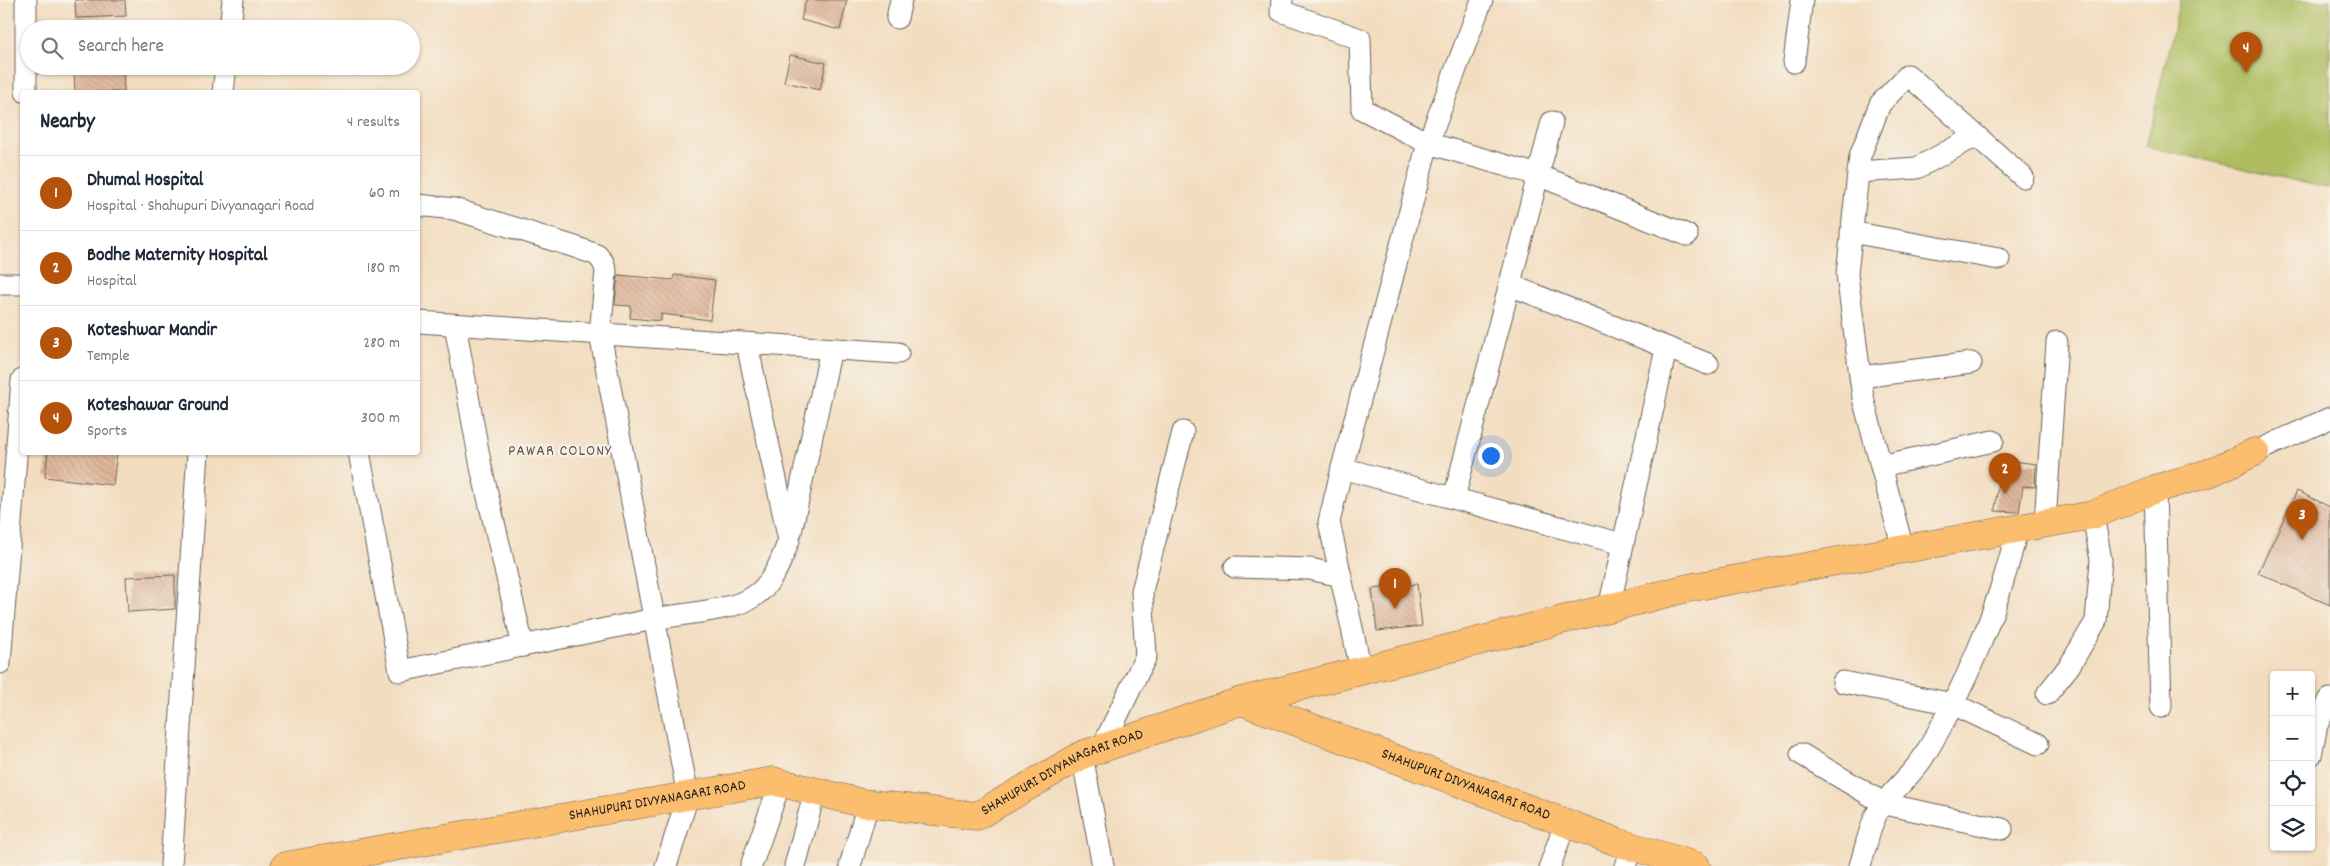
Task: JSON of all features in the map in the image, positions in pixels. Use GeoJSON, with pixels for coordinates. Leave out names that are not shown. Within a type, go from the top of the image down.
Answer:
{"type":"FeatureCollection","features":[{"type":"Feature","properties":{"kind":"main road"},"geometry":{"type":"LineString","coordinates":[[1241,701],[1688,588],[2094,515],[2155,490],[2209,473],[2255,452]]}},
{"type":"Feature","properties":{"kind":"main road","name":"SHAHUPURI DIVYANAGARI ROAD"},"geometry":{"type":"LineString","coordinates":[[285,866],[328,862],[774,781],[868,804],[977,816],[1092,751],[1241,701],[1565,823],[1628,856],[1696,866]]}},
{"type":"Feature","properties":{"kind":"street"},"geometry":{"type":"LineString","coordinates":[[26,0],[26,20]]}},
{"type":"Feature","properties":{"kind":"street"},"geometry":{"type":"LineString","coordinates":[[231,20],[232,0]]}},
{"type":"Feature","properties":{"kind":"street"},"geometry":{"type":"LineString","coordinates":[[1282,0],[1281,12],[1360,39],[1362,109],[1428,143],[1538,175],[1687,235]]}},
{"type":"Feature","properties":{"kind":"street"},"geometry":{"type":"LineString","coordinates":[[1360,670],[1329,522],[1428,143],[1482,0]]}},
{"type":"Feature","properties":{"kind":"street"},"geometry":{"type":"LineString","coordinates":[[1794,62],[1802,0]]}},
{"type":"Feature","properties":{"kind":"street"},"geometry":{"type":"LineString","coordinates":[[26,75],[26,90]]}},
{"type":"Feature","properties":{"kind":"street"},"geometry":{"type":"LineString","coordinates":[[224,90],[225,75]]}},
{"type":"Feature","properties":{"kind":"street"},"geometry":{"type":"LineString","coordinates":[[1903,549],[1863,398],[1847,274],[1860,156],[1880,104],[1908,75],[2024,178]]}},
{"type":"Feature","properties":{"kind":"street"},"geometry":{"type":"LineString","coordinates":[[1454,498],[1552,122]]}},
{"type":"Feature","properties":{"kind":"street"},"geometry":{"type":"LineString","coordinates":[[1858,172],[1917,168],[1976,136]]}},
{"type":"Feature","properties":{"kind":"street"},"geometry":{"type":"LineString","coordinates":[[420,205],[454,209],[597,255],[603,262],[606,271],[600,334],[688,796],[666,866]]}},
{"type":"Feature","properties":{"kind":"street"},"geometry":{"type":"LineString","coordinates":[[1851,232],[1999,259]]}},
{"type":"Feature","properties":{"kind":"street"},"geometry":{"type":"LineString","coordinates":[[0,284],[20,284]]}},
{"type":"Feature","properties":{"kind":"street"},"geometry":{"type":"LineString","coordinates":[[1510,285],[1666,349],[1708,364]]}},
{"type":"Feature","properties":{"kind":"street"},"geometry":{"type":"LineString","coordinates":[[420,322],[898,353]]}},
{"type":"Feature","properties":{"kind":"street"},"geometry":{"type":"LineString","coordinates":[[455,325],[481,467],[524,646]]}},
{"type":"Feature","properties":{"kind":"street"},"geometry":{"type":"LineString","coordinates":[[2045,523],[2058,342]]}},
{"type":"Feature","properties":{"kind":"street"},"geometry":{"type":"LineString","coordinates":[[747,344],[789,540]]}},
{"type":"Feature","properties":{"kind":"street"},"geometry":{"type":"LineString","coordinates":[[359,455],[400,671],[654,619],[736,605],[753,598],[766,586],[780,564],[789,540],[831,349]]}},
{"type":"Feature","properties":{"kind":"street"},"geometry":{"type":"LineString","coordinates":[[1609,608],[1666,349]]}},
{"type":"Feature","properties":{"kind":"street"},"geometry":{"type":"LineString","coordinates":[[1860,377],[1971,363]]}},
{"type":"Feature","properties":{"kind":"street"},"geometry":{"type":"LineString","coordinates":[[0,663],[20,406]]}},
{"type":"Feature","properties":{"kind":"street"},"geometry":{"type":"LineString","coordinates":[[2255,452],[2330,418]]}},
{"type":"Feature","properties":{"kind":"street"},"geometry":{"type":"LineString","coordinates":[[1102,866],[1092,751],[1146,656],[1142,591],[1183,432]]}},
{"type":"Feature","properties":{"kind":"street"},"geometry":{"type":"LineString","coordinates":[[1881,466],[1993,441]]}},
{"type":"Feature","properties":{"kind":"street"},"geometry":{"type":"LineString","coordinates":[[171,866],[198,455]]}},
{"type":"Feature","properties":{"kind":"street"},"geometry":{"type":"LineString","coordinates":[[1342,468],[1622,544]]}},
{"type":"Feature","properties":{"kind":"street"},"geometry":{"type":"LineString","coordinates":[[2155,490],[2161,707]]}},
{"type":"Feature","properties":{"kind":"street"},"geometry":{"type":"LineString","coordinates":[[2047,694],[2070,665],[2096,621],[2102,560],[2094,515]]}},
{"type":"Feature","properties":{"kind":"street"},"geometry":{"type":"LineString","coordinates":[[1860,866],[1876,815],[1923,758],[1953,704],[1988,621],[2012,552],[2017,528]]}},
{"type":"Feature","properties":{"kind":"street"},"geometry":{"type":"LineString","coordinates":[[1235,567],[1310,569],[1341,576]]}},
{"type":"Feature","properties":{"kind":"street"},"geometry":{"type":"LineString","coordinates":[[1843,682],[1953,704],[2038,744]]}},
{"type":"Feature","properties":{"kind":"street"},"geometry":{"type":"LineString","coordinates":[[2315,735],[2317,726],[2330,699]]}},
{"type":"Feature","properties":{"kind":"street"},"geometry":{"type":"LineString","coordinates":[[1801,754],[1886,804],[2002,829]]}},
{"type":"Feature","properties":{"kind":"street"},"geometry":{"type":"LineString","coordinates":[[751,866],[780,783]]}},
{"type":"Feature","properties":{"kind":"street"},"geometry":{"type":"LineString","coordinates":[[795,866],[815,791]]}},
{"type":"Feature","properties":{"kind":"street"},"geometry":{"type":"LineString","coordinates":[[850,866],[868,804]]}},
{"type":"Feature","properties":{"kind":"street"},"geometry":{"type":"LineString","coordinates":[[1550,866],[1565,823]]}},
{"type":"Feature","properties":{"kind":"green space"},"geometry":{"type":"Polygon","coordinates":[[[2180,0],[2330,0],[2330,189],[2146,146],[2180,0]]]}},
{"type":"Feature","properties":{"kind":"building"},"geometry":{"type":"Polygon","coordinates":[[[75,0],[125,0],[126,16],[76,18],[75,0]]]}},
{"type":"Feature","properties":{"kind":"building"},"geometry":{"type":"Polygon","coordinates":[[[806,0],[847,0],[840,30],[801,20],[806,0]]]}},
{"type":"Feature","properties":{"kind":"building"},"geometry":{"type":"Polygon","coordinates":[[[790,55],[826,63],[820,90],[784,82],[790,55]]]}},
{"type":"Feature","properties":{"kind":"building"},"geometry":{"type":"Polygon","coordinates":[[[74,75],[123,75],[124,90],[75,90],[74,75]]]}},
{"type":"Feature","properties":{"kind":"building"},"geometry":{"type":"Polygon","coordinates":[[[618,275],[673,280],[674,275],[715,280],[710,320],[661,314],[661,321],[630,318],[631,306],[615,305],[618,275]]]}},
{"type":"Feature","properties":{"kind":"building"},"geometry":{"type":"Polygon","coordinates":[[[48,455],[117,455],[113,485],[45,477],[48,455]]]}},
{"type":"Feature","properties":{"kind":"building"},"geometry":{"type":"Polygon","coordinates":[[[2013,461],[2036,464],[2035,487],[2023,486],[2019,512],[1995,511],[1999,473],[2011,475],[2013,461]]]}},
{"type":"Feature","properties":{"kind":"building"},"geometry":{"type":"Polygon","coordinates":[[[2297,491],[2330,507],[2330,605],[2258,573],[2297,491]]]}},
{"type":"Feature","properties":{"kind":"building"},"geometry":{"type":"Polygon","coordinates":[[[175,575],[175,609],[128,612],[126,577],[175,575]]]}},
{"type":"Feature","properties":{"kind":"building"},"geometry":{"type":"Polygon","coordinates":[[[1417,584],[1422,626],[1377,631],[1372,589],[1417,584]]]}},
{"type":"Feature","properties":{"kind":"place","name":"Koteshawar Ground"},"geometry":{"type":"Point","coordinates":[2246,73]}},
{"type":"Feature","properties":{"kind":"place","name":"Bodhe Maternity Hospital"},"geometry":{"type":"Point","coordinates":[2005,494]}},
{"type":"Feature","properties":{"kind":"place","name":"Koteshwar Mandir"},"geometry":{"type":"Point","coordinates":[2302,540]}},
{"type":"Feature","properties":{"kind":"place","name":"Dhumal Hospital"},"geometry":{"type":"Point","coordinates":[1395,609]}},
{"type":"Feature","properties":{"kind":"district","name":"PAWAR COLONY"},"geometry":{"type":"Point","coordinates":[560,451]}}]}
